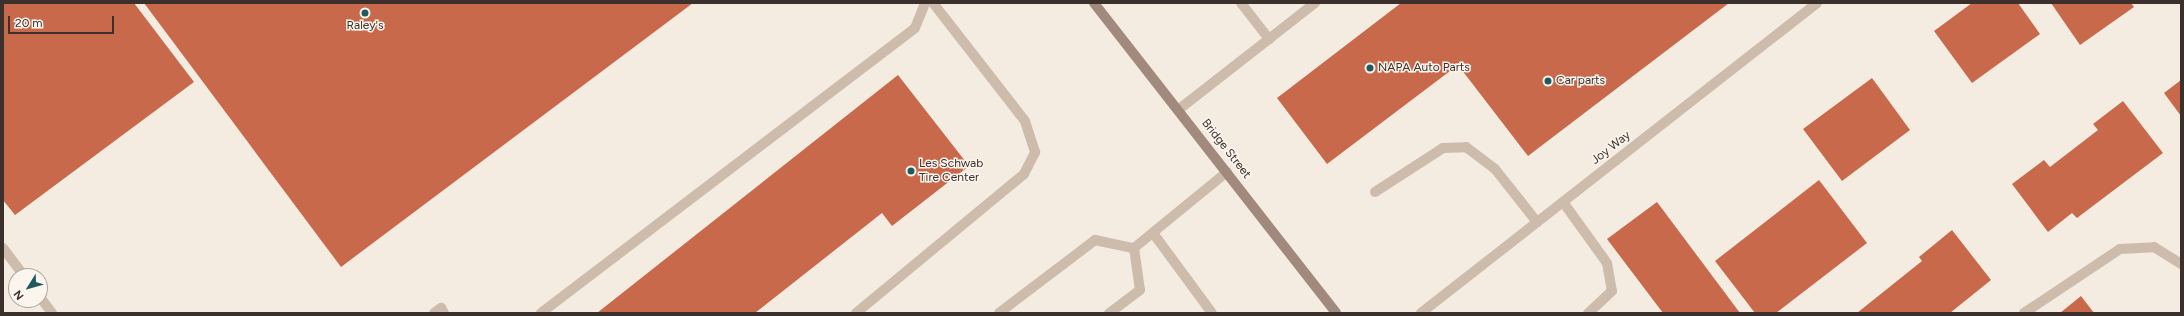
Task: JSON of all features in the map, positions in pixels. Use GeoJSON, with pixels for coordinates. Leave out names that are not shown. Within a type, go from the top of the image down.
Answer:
{"type":"FeatureCollection","features":[{"type":"Feature","properties":{"kind":"main road","name":"Bridge Street"},"geometry":{"type":"LineString","coordinates":[[1094,3],[1336,313]]}},
{"type":"Feature","properties":{"kind":"street"},"geometry":{"type":"LineString","coordinates":[[541,313],[915,28],[925,3]]}},
{"type":"Feature","properties":{"kind":"street"},"geometry":{"type":"LineString","coordinates":[[856,313],[1024,174],[1035,152],[1026,121],[934,3]]}},
{"type":"Feature","properties":{"kind":"street"},"geometry":{"type":"LineString","coordinates":[[1241,3],[1269,39]]}},
{"type":"Feature","properties":{"kind":"street"},"geometry":{"type":"LineString","coordinates":[[1178,110],[1315,3]]}},
{"type":"Feature","properties":{"kind":"street","name":"Joy Way"},"geometry":{"type":"LineString","coordinates":[[1421,313],[1817,3]]}},
{"type":"Feature","properties":{"kind":"street"},"geometry":{"type":"LineString","coordinates":[[1375,192],[1443,148],[1466,147],[1495,169],[1537,222]]}},
{"type":"Feature","properties":{"kind":"street"},"geometry":{"type":"LineString","coordinates":[[1000,313],[1095,240],[1134,248],[1227,172]]}},
{"type":"Feature","properties":{"kind":"street"},"geometry":{"type":"LineString","coordinates":[[1563,202],[1607,264],[1612,291],[1588,313]]}},
{"type":"Feature","properties":{"kind":"street"},"geometry":{"type":"LineString","coordinates":[[1153,233],[1212,313]]}},
{"type":"Feature","properties":{"kind":"street"},"geometry":{"type":"LineString","coordinates":[[2024,313],[2120,249],[2154,247],[2181,264]]}},
{"type":"Feature","properties":{"kind":"street"},"geometry":{"type":"LineString","coordinates":[[3,248],[18,268]]}},
{"type":"Feature","properties":{"kind":"street"},"geometry":{"type":"LineString","coordinates":[[1109,313],[1140,290],[1134,248]]}},
{"type":"Feature","properties":{"kind":"street"},"geometry":{"type":"LineString","coordinates":[[434,313],[441,308],[444,313]]}},
{"type":"Feature","properties":{"kind":"building"},"geometry":{"type":"Polygon","coordinates":[[[3,3],[134,3],[194,82],[15,215],[3,200],[3,3]]]}},
{"type":"Feature","properties":{"kind":"building"},"geometry":{"type":"Polygon","coordinates":[[[144,3],[693,3],[341,267],[144,3]]]}},
{"type":"Feature","properties":{"kind":"building","name":"Car parts"},"geometry":{"type":"Polygon","coordinates":[[[1401,3],[1729,3],[1528,156],[1458,65],[1327,164],[1277,98],[1401,3]]]}},
{"type":"Feature","properties":{"kind":"building"},"geometry":{"type":"Polygon","coordinates":[[[1972,3],[2018,3],[2040,34],[1972,83],[1934,31],[1972,3]]]}},
{"type":"Feature","properties":{"kind":"building"},"geometry":{"type":"Polygon","coordinates":[[[2051,3],[2131,3],[2134,7],[2080,45],[2051,3]]]}},
{"type":"Feature","properties":{"kind":"building"},"geometry":{"type":"Polygon","coordinates":[[[898,75],[969,166],[892,226],[882,213],[755,313],[597,313],[898,75]]]}},
{"type":"Feature","properties":{"kind":"building"},"geometry":{"type":"Polygon","coordinates":[[[1872,78],[1910,130],[1842,181],[1803,129],[1872,78]]]}},
{"type":"Feature","properties":{"kind":"building"},"geometry":{"type":"Polygon","coordinates":[[[2181,80],[2181,116],[2164,93],[2181,80]]]}},
{"type":"Feature","properties":{"kind":"building"},"geometry":{"type":"Polygon","coordinates":[[[2123,101],[2163,153],[2077,218],[2072,213],[2048,232],[2012,184],[2044,160],[2050,167],[2098,130],[2093,124],[2123,101]]]}},
{"type":"Feature","properties":{"kind":"building"},"geometry":{"type":"Polygon","coordinates":[[[1819,180],[1867,243],[1776,313],[1755,313],[1715,261],[1819,180]]]}},
{"type":"Feature","properties":{"kind":"building"},"geometry":{"type":"Polygon","coordinates":[[[1657,202],[1740,313],[1663,313],[1607,239],[1657,202]]]}},
{"type":"Feature","properties":{"kind":"building"},"geometry":{"type":"Polygon","coordinates":[[[1952,230],[1991,280],[1950,313],[1857,313],[1922,261],[1919,257],[1952,230]]]}},
{"type":"Feature","properties":{"kind":"building"},"geometry":{"type":"Polygon","coordinates":[[[2081,296],[2094,313],[2060,313],[2081,296]]]}},
{"type":"Feature","properties":{"kind":"place","name":"Raley's"},"geometry":{"type":"Point","coordinates":[365,13]}},
{"type":"Feature","properties":{"kind":"place","name":"NAPA Auto Parts"},"geometry":{"type":"Point","coordinates":[1370,68]}},
{"type":"Feature","properties":{"kind":"place","name":"Car parts"},"geometry":{"type":"Point","coordinates":[1548,81]}},
{"type":"Feature","properties":{"kind":"place","name":"Les Schwab Tire Center"},"geometry":{"type":"Point","coordinates":[911,171]}}]}
